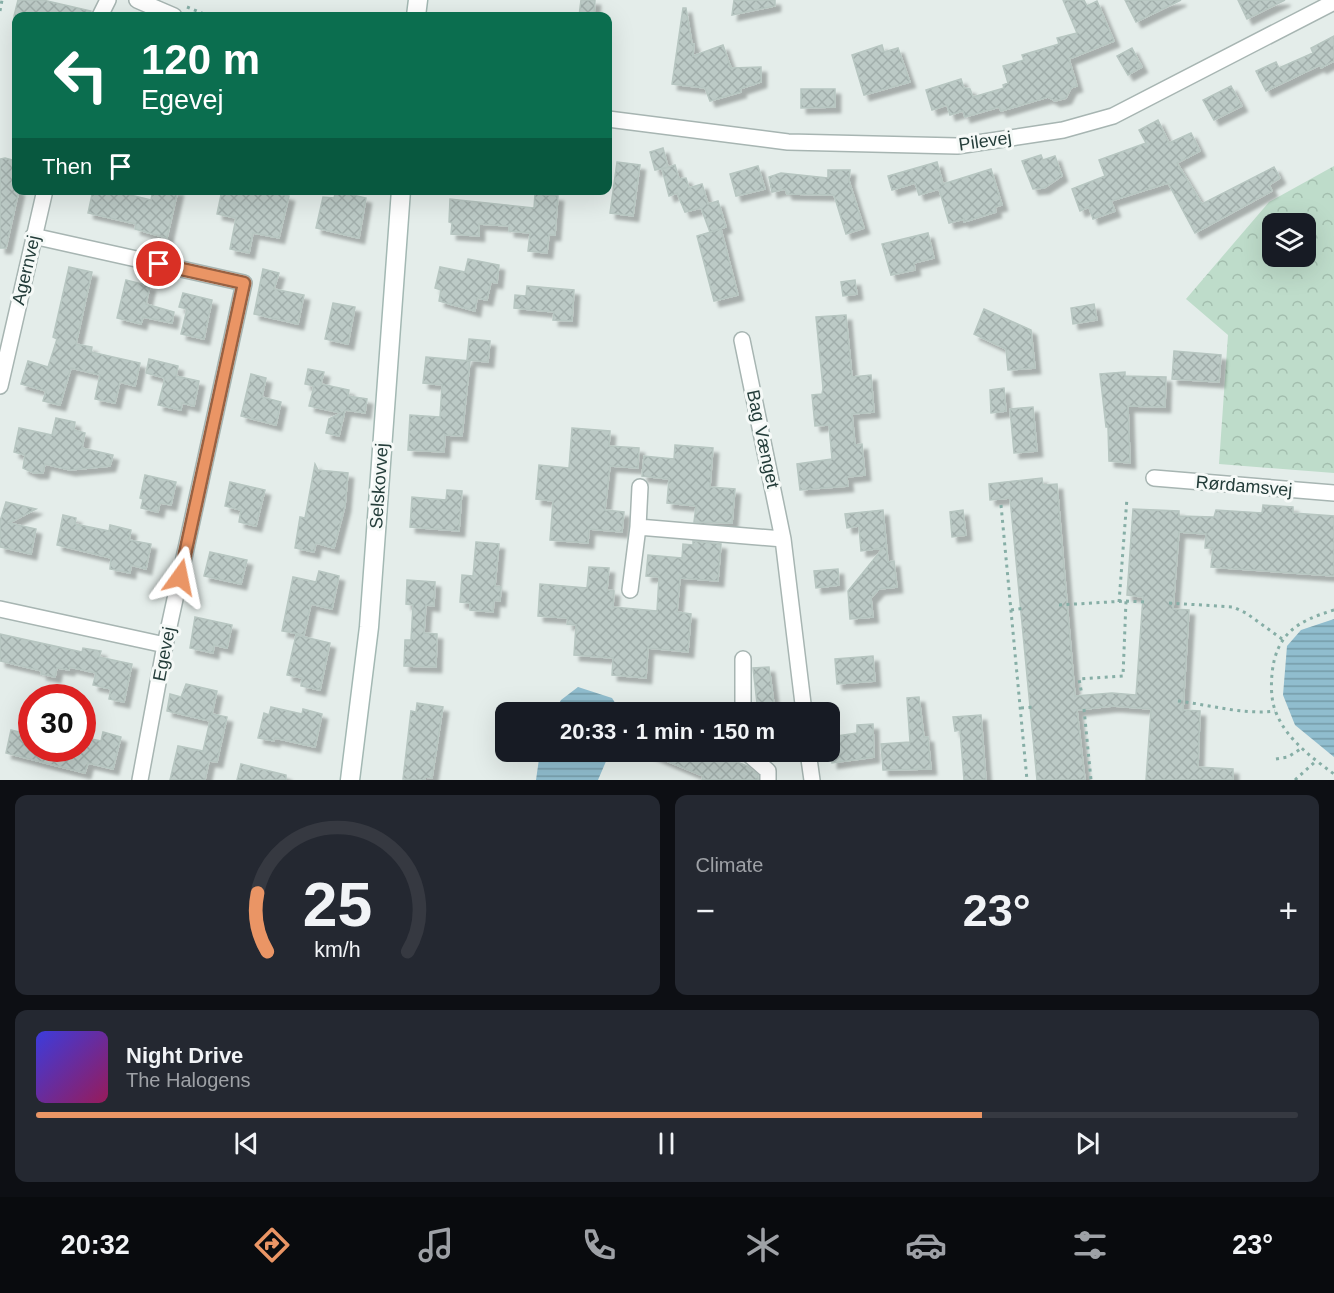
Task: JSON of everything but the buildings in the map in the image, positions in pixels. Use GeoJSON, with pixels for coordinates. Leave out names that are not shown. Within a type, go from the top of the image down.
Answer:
{"type":"FeatureCollection","features":[{"type":"Feature","properties":{"kind":"street"},"geometry":{"type":"LineString","coordinates":[[137,0],[177,10]]}},
{"type":"Feature","properties":{"kind":"street","name":"Pilevej"},"geometry":{"type":"LineString","coordinates":[[612,120],[788,142],[957,146],[1063,130],[1113,116],[1334,3]]}},
{"type":"Feature","properties":{"kind":"street","name":"Agernvej"},"geometry":{"type":"LineString","coordinates":[[0,386],[44,195]]}},
{"type":"Feature","properties":{"kind":"street","name":"Selskovvej"},"geometry":{"type":"LineString","coordinates":[[350,780],[369,627],[401,195]]}},
{"type":"Feature","properties":{"kind":"street","name":"Egevej"},"geometry":{"type":"LineString","coordinates":[[33,236],[244,283],[165,645],[140,780]]}},
{"type":"Feature","properties":{"kind":"street","name":"Bag Vænget"},"geometry":{"type":"LineString","coordinates":[[742,340],[783,539],[803,702]]}},
{"type":"Feature","properties":{"kind":"street","name":"Rørdamsvej"},"geometry":{"type":"LineString","coordinates":[[1154,478],[1334,493]]}},
{"type":"Feature","properties":{"kind":"street"},"geometry":{"type":"LineString","coordinates":[[630,590],[638,527],[640,487]]}},
{"type":"Feature","properties":{"kind":"street"},"geometry":{"type":"LineString","coordinates":[[638,527],[783,539]]}},
{"type":"Feature","properties":{"kind":"street"},"geometry":{"type":"LineString","coordinates":[[0,609],[165,645]]}},
{"type":"Feature","properties":{"kind":"street"},"geometry":{"type":"LineString","coordinates":[[743,659],[743,702]]}},
{"type":"Feature","properties":{"kind":"street"},"geometry":{"type":"LineString","coordinates":[[758,762],[768,771],[768,780]]}},
{"type":"Feature","properties":{"kind":"street"},"geometry":{"type":"LineString","coordinates":[[809,762],[812,780]]}},
{"type":"Feature","properties":{"kind":"path"},"geometry":{"type":"LineString","coordinates":[[0,11],[2,0]]}},
{"type":"Feature","properties":{"kind":"path"},"geometry":{"type":"LineString","coordinates":[[1119,602],[1127,498]]}},
{"type":"Feature","properties":{"kind":"path"},"geometry":{"type":"LineString","coordinates":[[1001,505],[1027,780]]}},
{"type":"Feature","properties":{"kind":"path"},"geometry":{"type":"LineString","coordinates":[[1082,695],[1079,680],[1123,676],[1126,602]]}},
{"type":"Feature","properties":{"kind":"path"},"geometry":{"type":"LineString","coordinates":[[1059,605],[1145,602]]}},
{"type":"Feature","properties":{"kind":"path"},"geometry":{"type":"LineString","coordinates":[[1169,603],[1233,608],[1246,613],[1282,639]]}},
{"type":"Feature","properties":{"kind":"path"},"geometry":{"type":"LineString","coordinates":[[1011,610],[1025,608]]}},
{"type":"Feature","properties":{"kind":"path"},"geometry":{"type":"LineString","coordinates":[[1334,610],[1301,622],[1282,639],[1271,679],[1275,711],[1302,748],[1334,774]]}},
{"type":"Feature","properties":{"kind":"path"},"geometry":{"type":"LineString","coordinates":[[1178,701],[1221,706],[1241,713],[1275,711]]}},
{"type":"Feature","properties":{"kind":"path"},"geometry":{"type":"LineString","coordinates":[[1021,708],[1035,707]]}},
{"type":"Feature","properties":{"kind":"path"},"geometry":{"type":"LineString","coordinates":[[1084,709],[1092,780]]}},
{"type":"Feature","properties":{"kind":"path"},"geometry":{"type":"LineString","coordinates":[[1276,759],[1288,757],[1302,748]]}},
{"type":"Feature","properties":{"kind":"path"},"geometry":{"type":"LineString","coordinates":[[1294,780],[1316,761]]}},
{"type":"Feature","properties":{"kind":"green space"},"geometry":{"type":"Polygon","coordinates":[[[1334,166],[1334,473],[1219,464],[1228,335],[1186,299],[1269,202],[1334,166]]]}},
{"type":"Feature","properties":{"kind":"water"},"geometry":{"type":"Polygon","coordinates":[[[1334,619],[1334,757],[1295,725],[1283,695],[1287,646],[1301,630],[1334,619]]]}},
{"type":"Feature","properties":{"kind":"water"},"geometry":{"type":"Polygon","coordinates":[[[578,687],[612,698],[615,702],[560,702],[578,687]]]}},
{"type":"Feature","properties":{"kind":"water"},"geometry":{"type":"Polygon","coordinates":[[[539,762],[606,762],[598,780],[536,780],[539,762]]]}},
{"type":"Feature","properties":{"kind":"route"},"geometry":{"type":"LineString","coordinates":[[159,264],[244,283],[180,577]]}}]}
